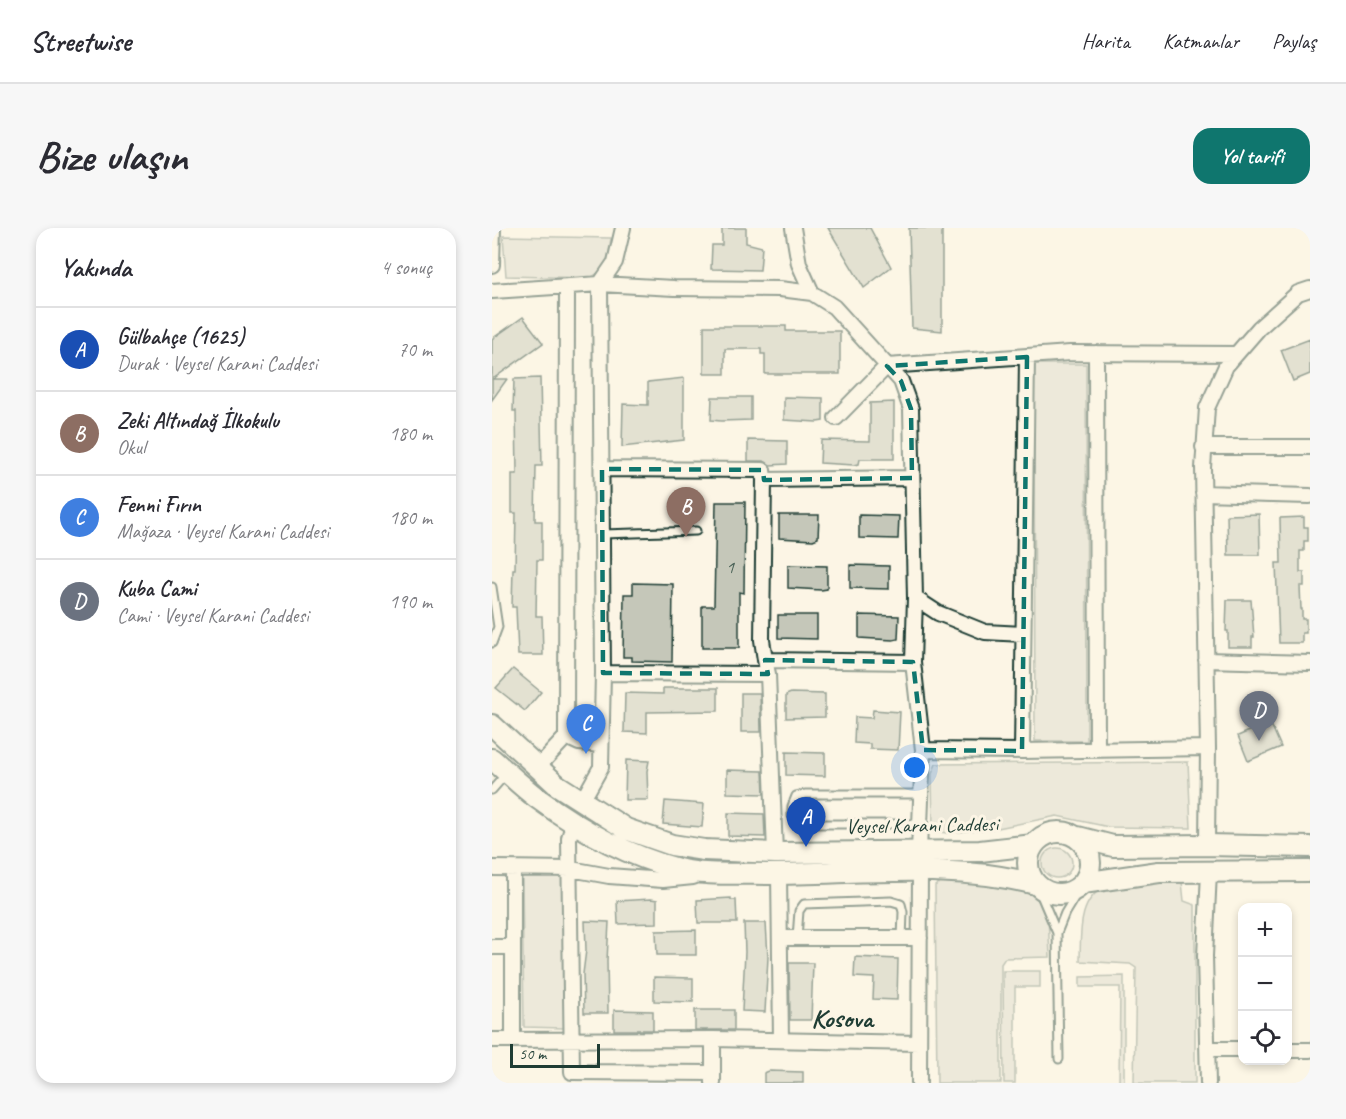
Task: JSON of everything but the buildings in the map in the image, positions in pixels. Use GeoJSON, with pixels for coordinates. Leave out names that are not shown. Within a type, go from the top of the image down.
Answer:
{"type":"FeatureCollection","features":[{"type":"Feature","properties":{"kind":"main road","name":"Veysel Karani Caddesi"},"geometry":{"type":"LineString","coordinates":[[492,725],[557,785],[626,829],[672,845],[723,851],[919,861],[954,872],[1036,884]]}},
{"type":"Feature","properties":{"kind":"main road","name":"Veysel Karani Caddesi"},"geometry":{"type":"LineString","coordinates":[[492,759],[537,798],[596,836],[636,855],[680,870],[779,874],[919,861],[1034,844]]}},
{"type":"Feature","properties":{"kind":"main road"},"geometry":{"type":"LineString","coordinates":[[1078,837],[1085,845],[1090,863],[1083,883],[1075,890],[1054,894],[1036,884],[1030,875],[1029,854],[1034,844],[1049,833],[1069,833],[1113,846],[1207,844],[1310,847]]}},
{"type":"Feature","properties":{"kind":"main road"},"geometry":{"type":"LineString","coordinates":[[1083,883],[1159,872],[1310,871]]}},
{"type":"Feature","properties":{"kind":"street"},"geometry":{"type":"LineString","coordinates":[[492,265],[493,228]]}},
{"type":"Feature","properties":{"kind":"street"},"geometry":{"type":"LineString","coordinates":[[582,801],[601,767],[603,470],[600,284],[615,262],[623,228]]}},
{"type":"Feature","properties":{"kind":"street"},"geometry":{"type":"LineString","coordinates":[[793,228],[799,264],[812,293]]}},
{"type":"Feature","properties":{"kind":"street"},"geometry":{"type":"LineString","coordinates":[[492,291],[600,284],[674,288],[780,289],[812,293],[834,307],[901,381],[911,409],[915,598],[913,662],[924,750],[919,861],[920,1083]]}},
{"type":"Feature","properties":{"kind":"street"},"geometry":{"type":"LineString","coordinates":[[538,767],[566,737],[567,286]]}},
{"type":"Feature","properties":{"kind":"street"},"geometry":{"type":"LineString","coordinates":[[1207,844],[1208,748],[1203,447],[1207,408],[1226,366],[1236,354],[1259,328],[1290,300],[1298,293],[1310,289]]}},
{"type":"Feature","properties":{"kind":"street"},"geometry":{"type":"LineString","coordinates":[[836,418],[887,366],[1096,353],[1236,354]]}},
{"type":"Feature","properties":{"kind":"street"},"geometry":{"type":"LineString","coordinates":[[1096,353],[1097,750]]}},
{"type":"Feature","properties":{"kind":"street"},"geometry":{"type":"LineString","coordinates":[[1022,751],[1027,357]]}},
{"type":"Feature","properties":{"kind":"street"},"geometry":{"type":"LineString","coordinates":[[1203,447],[1310,447]]}},
{"type":"Feature","properties":{"kind":"street"},"geometry":{"type":"LineString","coordinates":[[603,470],[763,470],[762,640],[768,674],[775,853]]}},
{"type":"Feature","properties":{"kind":"street"},"geometry":{"type":"LineString","coordinates":[[764,480],[912,478]]}},
{"type":"Feature","properties":{"kind":"street"},"geometry":{"type":"LineString","coordinates":[[1203,493],[1310,496]]}},
{"type":"Feature","properties":{"kind":"street"},"geometry":{"type":"LineString","coordinates":[[915,598],[938,613],[985,632],[1023,634]]}},
{"type":"Feature","properties":{"kind":"street"},"geometry":{"type":"LineString","coordinates":[[765,660],[913,662]]}},
{"type":"Feature","properties":{"kind":"street"},"geometry":{"type":"LineString","coordinates":[[1206,660],[1310,663]]}},
{"type":"Feature","properties":{"kind":"street"},"geometry":{"type":"LineString","coordinates":[[603,673],[768,674]]}},
{"type":"Feature","properties":{"kind":"street"},"geometry":{"type":"LineString","coordinates":[[566,737],[579,743],[601,745]]}},
{"type":"Feature","properties":{"kind":"street"},"geometry":{"type":"LineString","coordinates":[[924,750],[1208,748]]}},
{"type":"Feature","properties":{"kind":"street"},"geometry":{"type":"LineString","coordinates":[[574,821],[569,838],[572,1072],[713,1078],[713,1039]]}},
{"type":"Feature","properties":{"kind":"street"},"geometry":{"type":"LineString","coordinates":[[492,868],[571,869],[609,876],[663,880],[728,873]]}},
{"type":"Feature","properties":{"kind":"street"},"geometry":{"type":"LineString","coordinates":[[513,869],[513,1040]]}},
{"type":"Feature","properties":{"kind":"street"},"geometry":{"type":"LineString","coordinates":[[1208,1083],[1205,956],[1209,872]]}},
{"type":"Feature","properties":{"kind":"street"},"geometry":{"type":"LineString","coordinates":[[779,874],[781,1040]]}},
{"type":"Feature","properties":{"kind":"street"},"geometry":{"type":"LineString","coordinates":[[780,938],[920,938]]}},
{"type":"Feature","properties":{"kind":"street"},"geometry":{"type":"LineString","coordinates":[[492,947],[513,947]]}},
{"type":"Feature","properties":{"kind":"street"},"geometry":{"type":"LineString","coordinates":[[492,1040],[572,1038],[920,1043]]}},
{"type":"Feature","properties":{"kind":"street"},"geometry":{"type":"LineString","coordinates":[[1208,1049],[1238,1049]]}},
{"type":"Feature","properties":{"kind":"street"},"geometry":{"type":"LineString","coordinates":[[1292,1050],[1310,1050]]}},
{"type":"Feature","properties":{"kind":"lane"},"geometry":{"type":"LineString","coordinates":[[603,534],[696,531]]}},
{"type":"Feature","properties":{"kind":"lane"},"geometry":{"type":"LineString","coordinates":[[492,586],[498,627],[492,643]]}},
{"type":"Feature","properties":{"kind":"lane"},"geometry":{"type":"LineString","coordinates":[[492,790],[507,772]]}},
{"type":"Feature","properties":{"kind":"lane"},"geometry":{"type":"LineString","coordinates":[[920,824],[801,824],[792,816],[792,806],[796,796],[807,794],[921,794]]}},
{"type":"Feature","properties":{"kind":"lane"},"geometry":{"type":"LineString","coordinates":[[1057,933],[1065,913],[1083,883]]}},
{"type":"Feature","properties":{"kind":"lane"},"geometry":{"type":"LineString","coordinates":[[1036,884],[1057,933],[1059,1059]]}},
{"type":"Feature","properties":{"kind":"lane"},"geometry":{"type":"LineString","coordinates":[[797,938],[799,911],[804,904],[891,901],[901,904],[902,939]]}},
{"type":"Feature","properties":{"kind":"highlighted area"},"geometry":{"type":"Polygon","coordinates":[[[1027,357],[1022,751],[923,750],[913,662],[765,660],[768,674],[603,673],[602,469],[763,470],[764,480],[912,478],[911,409],[901,381],[887,366],[1027,357]]]}},
{"type":"Feature","properties":{"kind":"shaded area"},"geometry":{"type":"Polygon","coordinates":[[[503,236],[611,238],[604,266],[590,278],[506,276],[503,236]]]}},
{"type":"Feature","properties":{"kind":"shaded area"},"geometry":{"type":"Polygon","coordinates":[[[1034,364],[1086,364],[1087,741],[1035,741],[1034,364]]]}},
{"type":"Feature","properties":{"kind":"shaded area"},"geometry":{"type":"Polygon","coordinates":[[[1188,762],[1191,828],[1109,827],[1057,816],[998,828],[947,833],[933,831],[932,774],[936,764],[1188,762]]]}},
{"type":"Feature","properties":{"kind":"shaded area"},"geometry":{"type":"Polygon","coordinates":[[[1057,848],[1068,852],[1072,863],[1068,874],[1057,878],[1046,874],[1042,863],[1046,852],[1057,848]]]}},
{"type":"Feature","properties":{"kind":"shaded area"},"geometry":{"type":"Polygon","coordinates":[[[563,874],[564,1028],[524,1027],[522,876],[563,874]]]}},
{"type":"Feature","properties":{"kind":"shaded area"},"geometry":{"type":"Polygon","coordinates":[[[1138,880],[1182,882],[1184,901],[1195,905],[1195,1083],[1134,1083],[1136,968],[1130,964],[1080,961],[1082,919],[1090,900],[1106,886],[1138,880]]]}},
{"type":"Feature","properties":{"kind":"shaded area"},"geometry":{"type":"Polygon","coordinates":[[[942,881],[1021,886],[1035,895],[1048,916],[1050,957],[1005,958],[1001,964],[1001,1083],[937,1083],[935,886],[942,881]]]}},
{"type":"Feature","properties":{"kind":"shaded area"},"geometry":{"type":"Polygon","coordinates":[[[1003,971],[1040,971],[1040,987],[1015,987],[1015,1083],[1004,1083],[1003,971]]]}},
{"type":"Feature","properties":{"kind":"shaded area"},"geometry":{"type":"Polygon","coordinates":[[[1124,976],[1124,1083],[1119,1083],[1120,987],[1080,987],[1080,977],[1124,976]]]}},
{"type":"Feature","properties":{"kind":"place","name":"Zeki Altındağ İlkokulu"},"geometry":{"type":"Point","coordinates":[686,537]}},
{"type":"Feature","properties":{"kind":"place","name":"Kuba Cami"},"geometry":{"type":"Point","coordinates":[1259,741]}},
{"type":"Feature","properties":{"kind":"place","name":"Fenni Fırın"},"geometry":{"type":"Point","coordinates":[586,754]}},
{"type":"Feature","properties":{"kind":"place","name":"Gülbahçe (1625)"},"geometry":{"type":"Point","coordinates":[806,847]}},
{"type":"Feature","properties":{"kind":"district","name":"Kosova"},"geometry":{"type":"Point","coordinates":[842,1018]}}]}
